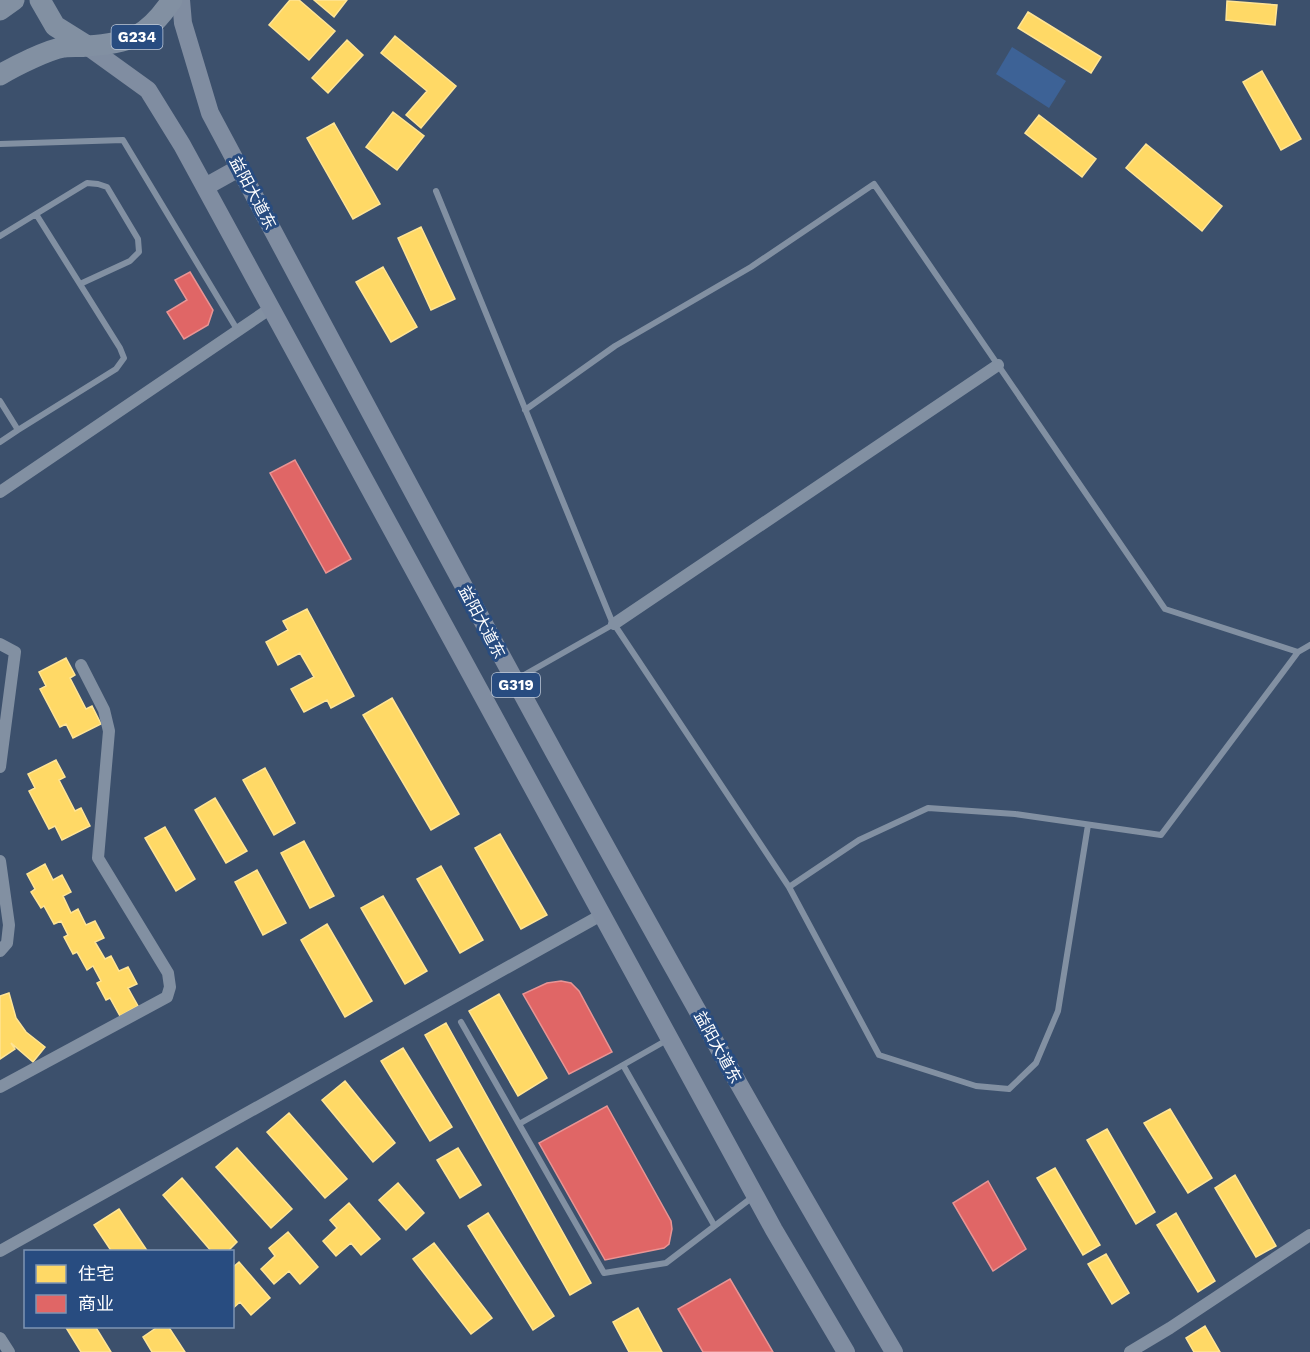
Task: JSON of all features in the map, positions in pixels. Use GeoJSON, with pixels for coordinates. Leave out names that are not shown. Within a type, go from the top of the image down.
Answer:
{"type":"FeatureCollection","features":[{"type":"Feature","properties":{"kind":"highway"},"geometry":{"type":"LineString","coordinates":[[0,10],[14,0]]}},
{"type":"Feature","properties":{"kind":"highway"},"geometry":{"type":"LineString","coordinates":[[40,0],[55,26],[87,46]]}},
{"type":"Feature","properties":{"kind":"highway","name":"G234"},"geometry":{"type":"LineString","coordinates":[[6,71],[63,47],[121,43],[141,36],[172,0]]}},
{"type":"Feature","properties":{"kind":"main road","name":"益阳大道东"},"geometry":{"type":"LineString","coordinates":[[181,0],[183,24],[210,113],[239,168],[513,681],[810,1211],[894,1352]]}},
{"type":"Feature","properties":{"kind":"main road","name":"G319"},"geometry":{"type":"LineString","coordinates":[[87,46],[148,90],[182,145],[755,1196],[846,1352]]}},
{"type":"Feature","properties":{"kind":"main road"},"geometry":{"type":"LineString","coordinates":[[205,187],[239,168]]}},
{"type":"Feature","properties":{"kind":"street"},"geometry":{"type":"LineString","coordinates":[[0,492],[271,308]]}},
{"type":"Feature","properties":{"kind":"street"},"geometry":{"type":"LineString","coordinates":[[614,624],[998,365]]}},
{"type":"Feature","properties":{"kind":"street"},"geometry":{"type":"LineString","coordinates":[[0,644],[15,652],[0,767]]}},
{"type":"Feature","properties":{"kind":"street"},"geometry":{"type":"LineString","coordinates":[[0,1088],[167,997],[170,987],[168,973],[98,858],[109,730],[104,710],[81,665]]}},
{"type":"Feature","properties":{"kind":"street"},"geometry":{"type":"LineString","coordinates":[[0,861],[9,925],[7,943],[0,951]]}},
{"type":"Feature","properties":{"kind":"street"},"geometry":{"type":"LineString","coordinates":[[0,1251],[603,914]]}},
{"type":"Feature","properties":{"kind":"street"},"geometry":{"type":"LineString","coordinates":[[1130,1352],[1310,1235]]}},
{"type":"Feature","properties":{"kind":"street"},"geometry":{"type":"LineString","coordinates":[[0,1338],[9,1352]]}},
{"type":"Feature","properties":{"kind":"lane"},"geometry":{"type":"LineString","coordinates":[[0,144],[123,140],[237,331]]}},
{"type":"Feature","properties":{"kind":"lane"},"geometry":{"type":"LineString","coordinates":[[0,236],[87,183],[107,187],[138,239],[139,252],[130,261],[80,284]]}},
{"type":"Feature","properties":{"kind":"lane"},"geometry":{"type":"LineString","coordinates":[[525,410],[615,346],[751,267],[874,184],[1165,609],[1298,652]]}},
{"type":"Feature","properties":{"kind":"lane"},"geometry":{"type":"LineString","coordinates":[[436,190],[614,624],[789,887],[879,1055],[976,1086],[1009,1089],[1036,1063],[1058,1011],[1088,825]]}},
{"type":"Feature","properties":{"kind":"lane"},"geometry":{"type":"LineString","coordinates":[[0,442],[117,369],[124,358],[120,348],[36,214]]}},
{"type":"Feature","properties":{"kind":"lane"},"geometry":{"type":"LineString","coordinates":[[0,403],[18,430]]}},
{"type":"Feature","properties":{"kind":"lane"},"geometry":{"type":"LineString","coordinates":[[513,681],[614,624]]}},
{"type":"Feature","properties":{"kind":"lane"},"geometry":{"type":"LineString","coordinates":[[789,887],[859,840],[928,808],[1015,814],[1161,835],[1298,652],[1310,645]]}},
{"type":"Feature","properties":{"kind":"lane"},"geometry":{"type":"LineString","coordinates":[[461,1022],[604,1273],[666,1263],[755,1196]]}},
{"type":"Feature","properties":{"kind":"lane"},"geometry":{"type":"LineString","coordinates":[[519,1124],[670,1038]]}},
{"type":"Feature","properties":{"kind":"lane"},"geometry":{"type":"LineString","coordinates":[[623,1065],[714,1225]]}},
{"type":"Feature","properties":{"kind":"shaded area"},"geometry":{"type":"Polygon","coordinates":[[[1012,47],[1066,81],[1049,108],[996,74],[1012,47]]]}},
{"type":"Feature","properties":{"kind":"building: 住宅"},"geometry":{"type":"Polygon","coordinates":[[[290,0],[299,0],[335,31],[309,60],[269,25],[290,0]]]}},
{"type":"Feature","properties":{"kind":"building: 住宅"},"geometry":{"type":"Polygon","coordinates":[[[314,0],[347,0],[334,17],[314,0]]]}},
{"type":"Feature","properties":{"kind":"building: 住宅"},"geometry":{"type":"Polygon","coordinates":[[[1227,1],[1277,5],[1275,25],[1226,20],[1227,1]]]}},
{"type":"Feature","properties":{"kind":"building: 住宅"},"geometry":{"type":"Polygon","coordinates":[[[1028,12],[1101,57],[1091,73],[1018,28],[1028,12]]]}},
{"type":"Feature","properties":{"kind":"building: 住宅"},"geometry":{"type":"Polygon","coordinates":[[[395,36],[456,86],[421,128],[406,115],[427,91],[381,53],[395,36]]]}},
{"type":"Feature","properties":{"kind":"building: 住宅"},"geometry":{"type":"Polygon","coordinates":[[[347,40],[363,55],[328,93],[312,78],[347,40]]]}},
{"type":"Feature","properties":{"kind":"building: 住宅"},"geometry":{"type":"Polygon","coordinates":[[[1262,71],[1301,139],[1281,150],[1243,82],[1262,71]]]}},
{"type":"Feature","properties":{"kind":"building: 住宅"},"geometry":{"type":"Polygon","coordinates":[[[393,112],[424,136],[397,170],[366,147],[393,112]]]}},
{"type":"Feature","properties":{"kind":"building: 住宅"},"geometry":{"type":"Polygon","coordinates":[[[1039,115],[1096,159],[1082,177],[1025,133],[1039,115]]]}},
{"type":"Feature","properties":{"kind":"building: 住宅"},"geometry":{"type":"Polygon","coordinates":[[[334,123],[380,204],[353,219],[307,138],[334,123]]]}},
{"type":"Feature","properties":{"kind":"building: 住宅"},"geometry":{"type":"Polygon","coordinates":[[[1146,144],[1222,206],[1202,231],[1126,168],[1146,144]]]}},
{"type":"Feature","properties":{"kind":"building: 住宅"},"geometry":{"type":"Polygon","coordinates":[[[421,227],[455,299],[431,310],[398,238],[421,227]]]}},
{"type":"Feature","properties":{"kind":"building: 住宅"},"geometry":{"type":"Polygon","coordinates":[[[383,267],[417,327],[391,342],[356,282],[383,267]]]}},
{"type":"Feature","properties":{"kind":"building: 住宅"},"geometry":{"type":"Polygon","coordinates":[[[307,609],[354,696],[331,708],[327,700],[304,712],[291,689],[314,677],[300,653],[278,665],[266,642],[288,630],[283,621],[307,609]]]}},
{"type":"Feature","properties":{"kind":"building: 住宅"},"geometry":{"type":"Polygon","coordinates":[[[66,658],[75,675],[70,678],[86,709],[92,706],[101,724],[73,738],[66,724],[60,727],[40,689],[46,686],[39,672],[66,658]]]}},
{"type":"Feature","properties":{"kind":"building: 住宅"},"geometry":{"type":"Polygon","coordinates":[[[392,698],[459,814],[431,830],[363,715],[392,698]]]}},
{"type":"Feature","properties":{"kind":"building: 住宅"},"geometry":{"type":"Polygon","coordinates":[[[56,760],[65,777],[59,780],[75,811],[81,808],[90,826],[62,840],[55,826],[49,829],[29,791],[35,788],[28,774],[56,760]]]}},
{"type":"Feature","properties":{"kind":"building: 住宅"},"geometry":{"type":"Polygon","coordinates":[[[265,768],[295,823],[274,835],[243,780],[265,768]]]}},
{"type":"Feature","properties":{"kind":"building: 住宅"},"geometry":{"type":"Polygon","coordinates":[[[215,798],[247,851],[226,863],[195,810],[215,798]]]}},
{"type":"Feature","properties":{"kind":"building: 住宅"},"geometry":{"type":"Polygon","coordinates":[[[165,827],[195,879],[176,891],[145,838],[165,827]]]}},
{"type":"Feature","properties":{"kind":"building: 住宅"},"geometry":{"type":"Polygon","coordinates":[[[500,834],[547,915],[521,929],[475,848],[500,834]]]}},
{"type":"Feature","properties":{"kind":"building: 住宅"},"geometry":{"type":"Polygon","coordinates":[[[304,841],[334,896],[310,908],[281,853],[304,841]]]}},
{"type":"Feature","properties":{"kind":"building: 住宅"},"geometry":{"type":"Polygon","coordinates":[[[45,864],[53,880],[62,875],[71,892],[63,896],[71,913],[78,909],[86,925],[95,921],[104,938],[95,942],[105,959],[111,956],[119,971],[128,967],[137,984],[128,988],[138,1006],[120,1016],[110,998],[106,1000],[97,983],[101,981],[93,966],[87,970],[77,952],[73,954],[64,937],[68,935],[61,921],[54,924],[44,906],[41,908],[31,892],[35,889],[27,874],[45,864]]]}},
{"type":"Feature","properties":{"kind":"building: 住宅"},"geometry":{"type":"Polygon","coordinates":[[[441,866],[483,940],[460,953],[417,879],[441,866]]]}},
{"type":"Feature","properties":{"kind":"building: 住宅"},"geometry":{"type":"Polygon","coordinates":[[[257,870],[286,923],[263,935],[235,882],[257,870]]]}},
{"type":"Feature","properties":{"kind":"building: 住宅"},"geometry":{"type":"Polygon","coordinates":[[[383,896],[427,971],[405,984],[361,908],[383,896]]]}},
{"type":"Feature","properties":{"kind":"building: 住宅"},"geometry":{"type":"Polygon","coordinates":[[[327,924],[372,1001],[345,1017],[301,940],[327,924]]]}},
{"type":"Feature","properties":{"kind":"building: 住宅"},"geometry":{"type":"Polygon","coordinates":[[[9,993],[16,1018],[26,1032],[45,1047],[33,1062],[11,1043],[15,1049],[0,1059],[0,996],[9,993]]]}},
{"type":"Feature","properties":{"kind":"building: 住宅"},"geometry":{"type":"Polygon","coordinates":[[[499,994],[547,1078],[518,1096],[469,1011],[499,994]]]}},
{"type":"Feature","properties":{"kind":"building: 住宅"},"geometry":{"type":"Polygon","coordinates":[[[446,1023],[591,1283],[570,1295],[425,1035],[446,1023]]]}},
{"type":"Feature","properties":{"kind":"building: 住宅"},"geometry":{"type":"Polygon","coordinates":[[[403,1048],[452,1127],[430,1141],[381,1061],[403,1048]]]}},
{"type":"Feature","properties":{"kind":"building: 住宅"},"geometry":{"type":"Polygon","coordinates":[[[345,1081],[395,1143],[373,1162],[322,1100],[345,1081]]]}},
{"type":"Feature","properties":{"kind":"building: 住宅"},"geometry":{"type":"Polygon","coordinates":[[[1170,1109],[1212,1178],[1188,1193],[1144,1123],[1170,1109]]]}},
{"type":"Feature","properties":{"kind":"building: 住宅"},"geometry":{"type":"Polygon","coordinates":[[[289,1113],[347,1179],[325,1198],[267,1132],[289,1113]]]}},
{"type":"Feature","properties":{"kind":"building: 住宅"},"geometry":{"type":"Polygon","coordinates":[[[1107,1129],[1155,1212],[1136,1224],[1087,1140],[1107,1129]]]}},
{"type":"Feature","properties":{"kind":"building: 住宅"},"geometry":{"type":"Polygon","coordinates":[[[237,1148],[292,1209],[271,1228],[216,1167],[237,1148]]]}},
{"type":"Feature","properties":{"kind":"building: 住宅"},"geometry":{"type":"Polygon","coordinates":[[[458,1148],[481,1185],[460,1198],[437,1160],[458,1148]]]}},
{"type":"Feature","properties":{"kind":"building: 住宅"},"geometry":{"type":"Polygon","coordinates":[[[1055,1168],[1100,1245],[1083,1255],[1037,1178],[1055,1168]]]}},
{"type":"Feature","properties":{"kind":"building: 住宅"},"geometry":{"type":"Polygon","coordinates":[[[1235,1175],[1276,1246],[1256,1257],[1215,1188],[1235,1175]]]}},
{"type":"Feature","properties":{"kind":"building: 住宅"},"geometry":{"type":"Polygon","coordinates":[[[182,1178],[237,1242],[229,1250],[210,1250],[163,1195],[182,1178]]]}},
{"type":"Feature","properties":{"kind":"building: 住宅"},"geometry":{"type":"Polygon","coordinates":[[[398,1183],[424,1213],[406,1230],[379,1200],[398,1183]]]}},
{"type":"Feature","properties":{"kind":"building: 住宅"},"geometry":{"type":"Polygon","coordinates":[[[349,1203],[380,1239],[361,1255],[351,1243],[336,1256],[323,1241],[337,1228],[330,1220],[349,1203]]]}},
{"type":"Feature","properties":{"kind":"building: 住宅"},"geometry":{"type":"Polygon","coordinates":[[[119,1209],[147,1250],[111,1250],[94,1225],[119,1209]]]}},
{"type":"Feature","properties":{"kind":"building: 住宅"},"geometry":{"type":"Polygon","coordinates":[[[488,1213],[554,1316],[533,1330],[468,1226],[488,1213]]]}},
{"type":"Feature","properties":{"kind":"building: 住宅"},"geometry":{"type":"Polygon","coordinates":[[[1176,1213],[1215,1281],[1198,1292],[1157,1225],[1176,1213]]]}},
{"type":"Feature","properties":{"kind":"building: 住宅"},"geometry":{"type":"Polygon","coordinates":[[[288,1232],[318,1267],[300,1284],[289,1271],[274,1284],[261,1269],[275,1256],[269,1248],[288,1232]]]}},
{"type":"Feature","properties":{"kind":"building: 住宅"},"geometry":{"type":"Polygon","coordinates":[[[434,1243],[492,1318],[471,1334],[413,1259],[434,1243]]]}},
{"type":"Feature","properties":{"kind":"building: 住宅"},"geometry":{"type":"Polygon","coordinates":[[[1106,1254],[1129,1293],[1112,1304],[1088,1264],[1106,1254]]]}},
{"type":"Feature","properties":{"kind":"building: 住宅"},"geometry":{"type":"Polygon","coordinates":[[[239,1262],[270,1298],[251,1315],[240,1302],[234,1307],[234,1266],[239,1262]]]}},
{"type":"Feature","properties":{"kind":"building: 住宅"},"geometry":{"type":"Polygon","coordinates":[[[638,1308],[662,1352],[629,1352],[613,1322],[638,1308]]]}},
{"type":"Feature","properties":{"kind":"building: 住宅"},"geometry":{"type":"Polygon","coordinates":[[[1205,1326],[1220,1352],[1194,1352],[1186,1338],[1205,1326]]]}},
{"type":"Feature","properties":{"kind":"building: 住宅"},"geometry":{"type":"Polygon","coordinates":[[[66,1328],[96,1328],[111,1352],[81,1352],[66,1328]]]}},
{"type":"Feature","properties":{"kind":"building: 住宅"},"geometry":{"type":"Polygon","coordinates":[[[156,1328],[169,1328],[185,1352],[152,1352],[143,1337],[156,1328]]]}},
{"type":"Feature","properties":{"kind":"building: 商业"},"geometry":{"type":"Polygon","coordinates":[[[190,272],[213,310],[208,325],[184,339],[167,312],[187,300],[175,280],[190,272]]]}},
{"type":"Feature","properties":{"kind":"building: 商业"},"geometry":{"type":"Polygon","coordinates":[[[295,460],[351,559],[326,573],[270,473],[295,460]]]}},
{"type":"Feature","properties":{"kind":"building: 商业"},"geometry":{"type":"Polygon","coordinates":[[[561,981],[571,983],[579,991],[612,1052],[569,1074],[523,994],[547,983],[561,981]]]}},
{"type":"Feature","properties":{"kind":"building: 商业"},"geometry":{"type":"Polygon","coordinates":[[[607,1106],[671,1221],[672,1229],[669,1244],[664,1248],[605,1260],[539,1143],[607,1106]]]}},
{"type":"Feature","properties":{"kind":"building: 商业"},"geometry":{"type":"Polygon","coordinates":[[[988,1181],[1026,1249],[993,1271],[953,1203],[988,1181]]]}},
{"type":"Feature","properties":{"kind":"building: 商业"},"geometry":{"type":"Polygon","coordinates":[[[730,1279],[773,1352],[703,1352],[678,1309],[730,1279]]]}}]}
